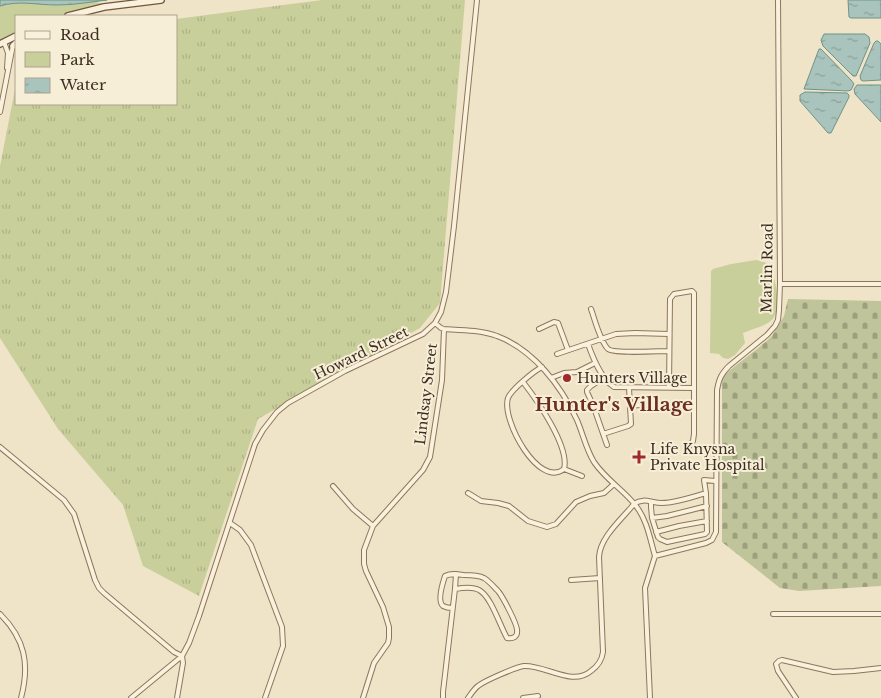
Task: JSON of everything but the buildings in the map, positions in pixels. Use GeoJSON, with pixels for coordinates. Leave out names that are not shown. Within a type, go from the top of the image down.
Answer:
{"type":"FeatureCollection","features":[{"type":"Feature","properties":{"kind":"street"},"geometry":{"type":"LineString","coordinates":[[72,15],[104,7],[161,0]]}},
{"type":"Feature","properties":{"kind":"street","name":"Howard Street"},"geometry":{"type":"LineString","coordinates":[[177,698],[183,662],[182,656],[193,632],[255,444],[263,430],[277,412],[288,403],[345,372],[418,338],[435,323],[443,307],[454,226],[477,0]]}},
{"type":"Feature","properties":{"kind":"street","name":"Marlin Road"},"geometry":{"type":"LineString","coordinates":[[655,556],[712,540],[716,532],[717,390],[719,379],[729,366],[772,330],[778,320],[780,284],[778,0]]}},
{"type":"Feature","properties":{"kind":"street"},"geometry":{"type":"LineString","coordinates":[[0,112],[14,41],[2,43]]}},
{"type":"Feature","properties":{"kind":"street"},"geometry":{"type":"LineString","coordinates":[[2,43],[8,49],[8,70]]}},
{"type":"Feature","properties":{"kind":"street"},"geometry":{"type":"LineString","coordinates":[[780,284],[881,284]]}},
{"type":"Feature","properties":{"kind":"street"},"geometry":{"type":"LineString","coordinates":[[669,387],[670,299],[674,294],[690,291],[694,294],[694,406],[693,438],[687,449]]}},
{"type":"Feature","properties":{"kind":"street"},"geometry":{"type":"LineString","coordinates":[[591,309],[602,338],[608,348],[614,351],[669,351]]}},
{"type":"Feature","properties":{"kind":"street"},"geometry":{"type":"LineString","coordinates":[[539,330],[554,322],[558,323],[568,350]]}},
{"type":"Feature","properties":{"kind":"street"},"geometry":{"type":"LineString","coordinates":[[435,323],[444,329],[475,331],[498,337],[520,348],[542,367],[570,407],[591,457],[600,470],[634,504],[642,516],[655,556],[644,588],[650,698]]}},
{"type":"Feature","properties":{"kind":"street","name":"Lindsay Street"},"geometry":{"type":"LineString","coordinates":[[363,698],[374,663],[388,644],[389,638],[389,627],[383,607],[364,564],[364,550],[373,526],[423,470],[430,457],[442,380],[444,329]]}},
{"type":"Feature","properties":{"kind":"street"},"geometry":{"type":"LineString","coordinates":[[558,354],[618,333],[669,334]]}},
{"type":"Feature","properties":{"kind":"street"},"geometry":{"type":"LineString","coordinates":[[588,344],[595,363],[611,386],[630,388],[694,388]]}},
{"type":"Feature","properties":{"kind":"street"},"geometry":{"type":"LineString","coordinates":[[551,378],[564,373],[577,372],[595,363]]}},
{"type":"Feature","properties":{"kind":"street"},"geometry":{"type":"LineString","coordinates":[[524,382],[557,436],[565,461],[564,469],[561,472],[554,473],[543,469],[523,448],[515,434],[507,409],[508,400],[512,392],[533,372],[542,367]]}},
{"type":"Feature","properties":{"kind":"street"},"geometry":{"type":"LineString","coordinates":[[605,377],[590,386],[587,392],[607,445]]}},
{"type":"Feature","properties":{"kind":"street"},"geometry":{"type":"LineString","coordinates":[[604,434],[631,424],[630,388]]}},
{"type":"Feature","properties":{"kind":"street"},"geometry":{"type":"LineString","coordinates":[[630,406],[694,406]]}},
{"type":"Feature","properties":{"kind":"street"},"geometry":{"type":"LineString","coordinates":[[0,447],[64,500],[74,514],[99,588],[174,652],[182,656],[131,698]]}},
{"type":"Feature","properties":{"kind":"street"},"geometry":{"type":"LineString","coordinates":[[564,469],[582,476]]}},
{"type":"Feature","properties":{"kind":"street"},"geometry":{"type":"LineString","coordinates":[[652,502],[652,518],[660,540],[667,542],[702,535],[707,532],[704,480],[716,480]]}},
{"type":"Feature","properties":{"kind":"street"},"geometry":{"type":"LineString","coordinates":[[468,493],[482,501],[509,506],[528,521],[547,527],[556,524],[576,502],[604,493],[614,484]]}},
{"type":"Feature","properties":{"kind":"street"},"geometry":{"type":"LineString","coordinates":[[333,486],[353,509],[373,526]]}},
{"type":"Feature","properties":{"kind":"street"},"geometry":{"type":"LineString","coordinates":[[468,698],[476,686],[524,666],[579,677],[583,677],[596,668],[602,657],[603,644],[599,557],[603,540],[634,504],[644,500],[663,503],[706,493]]}},
{"type":"Feature","properties":{"kind":"street"},"geometry":{"type":"LineString","coordinates":[[652,518],[707,506]]}},
{"type":"Feature","properties":{"kind":"street"},"geometry":{"type":"LineString","coordinates":[[656,532],[707,521]]}},
{"type":"Feature","properties":{"kind":"street"},"geometry":{"type":"LineString","coordinates":[[230,523],[240,530],[251,545],[282,627],[283,646],[265,698]]}},
{"type":"Feature","properties":{"kind":"street"},"geometry":{"type":"LineString","coordinates":[[443,698],[456,574]]}},
{"type":"Feature","properties":{"kind":"street"},"geometry":{"type":"LineString","coordinates":[[452,608],[442,605],[440,601],[445,576],[456,574],[481,577],[497,590],[516,625],[516,636],[511,639],[507,638],[486,597],[480,591],[475,588],[454,588]]}},
{"type":"Feature","properties":{"kind":"street"},"geometry":{"type":"LineString","coordinates":[[570,580],[600,578]]}},
{"type":"Feature","properties":{"kind":"street"},"geometry":{"type":"LineString","coordinates":[[0,614],[18,636],[22,647],[26,670],[21,698]]}},
{"type":"Feature","properties":{"kind":"street"},"geometry":{"type":"LineString","coordinates":[[773,614],[881,614]]}},
{"type":"Feature","properties":{"kind":"street"},"geometry":{"type":"LineString","coordinates":[[796,698],[776,666],[777,662],[782,660],[833,672],[881,668]]}},
{"type":"Feature","properties":{"kind":"street"},"geometry":{"type":"LineString","coordinates":[[523,698],[538,696]]}},
{"type":"Feature","properties":{"kind":"green space"},"geometry":{"type":"Polygon","coordinates":[[[0,0],[107,0],[95,2],[105,4],[64,15],[15,15],[15,34],[0,41],[0,0]]]}},
{"type":"Feature","properties":{"kind":"green space"},"geometry":{"type":"Polygon","coordinates":[[[322,0],[465,0],[440,303],[420,328],[258,419],[199,596],[143,566],[123,505],[58,429],[0,338],[0,166],[15,89],[15,105],[178,105],[178,19],[322,0]]]}},
{"type":"Feature","properties":{"kind":"green space"},"geometry":{"type":"Polygon","coordinates":[[[756,260],[767,264],[773,275],[777,298],[774,317],[765,325],[743,333],[745,343],[735,355],[728,359],[723,358],[719,354],[710,353],[711,271],[731,264],[756,260]]]}},
{"type":"Feature","properties":{"kind":"green space"},"geometry":{"type":"Polygon","coordinates":[[[788,299],[881,301],[881,586],[799,591],[780,588],[722,542],[722,381],[725,374],[772,336],[784,316],[788,299]]]}},
{"type":"Feature","properties":{"kind":"water"},"geometry":{"type":"Polygon","coordinates":[[[0,0],[107,0],[63,5],[21,3],[0,6],[0,0]]]}},
{"type":"Feature","properties":{"kind":"water"},"geometry":{"type":"Polygon","coordinates":[[[848,0],[881,0],[881,18],[849,17],[848,0]]]}},
{"type":"Feature","properties":{"kind":"water"},"geometry":{"type":"Polygon","coordinates":[[[824,34],[865,34],[869,37],[870,43],[856,76],[853,76],[823,46],[821,40],[824,34]]]}},
{"type":"Feature","properties":{"kind":"water"},"geometry":{"type":"Polygon","coordinates":[[[876,41],[881,44],[881,80],[863,81],[860,76],[876,41]]]}},
{"type":"Feature","properties":{"kind":"water"},"geometry":{"type":"Polygon","coordinates":[[[819,49],[851,80],[854,84],[851,90],[804,89],[819,49]]]}},
{"type":"Feature","properties":{"kind":"water"},"geometry":{"type":"Polygon","coordinates":[[[857,85],[881,85],[881,122],[855,94],[854,89],[857,85]]]}},
{"type":"Feature","properties":{"kind":"water"},"geometry":{"type":"Polygon","coordinates":[[[805,92],[847,93],[849,95],[831,133],[828,133],[800,101],[800,95],[805,92]]]}},
{"type":"Feature","properties":{"kind":"place","name":"Hunters Village"},"geometry":{"type":"Point","coordinates":[567,378]}},
{"type":"Feature","properties":{"kind":"place","name":"Life Knysna Private Hospital"},"geometry":{"type":"Point","coordinates":[639,457]}},
{"type":"Feature","properties":{"kind":"district","name":"Hunter's Village"},"geometry":{"type":"Point","coordinates":[614,404]}}]}
